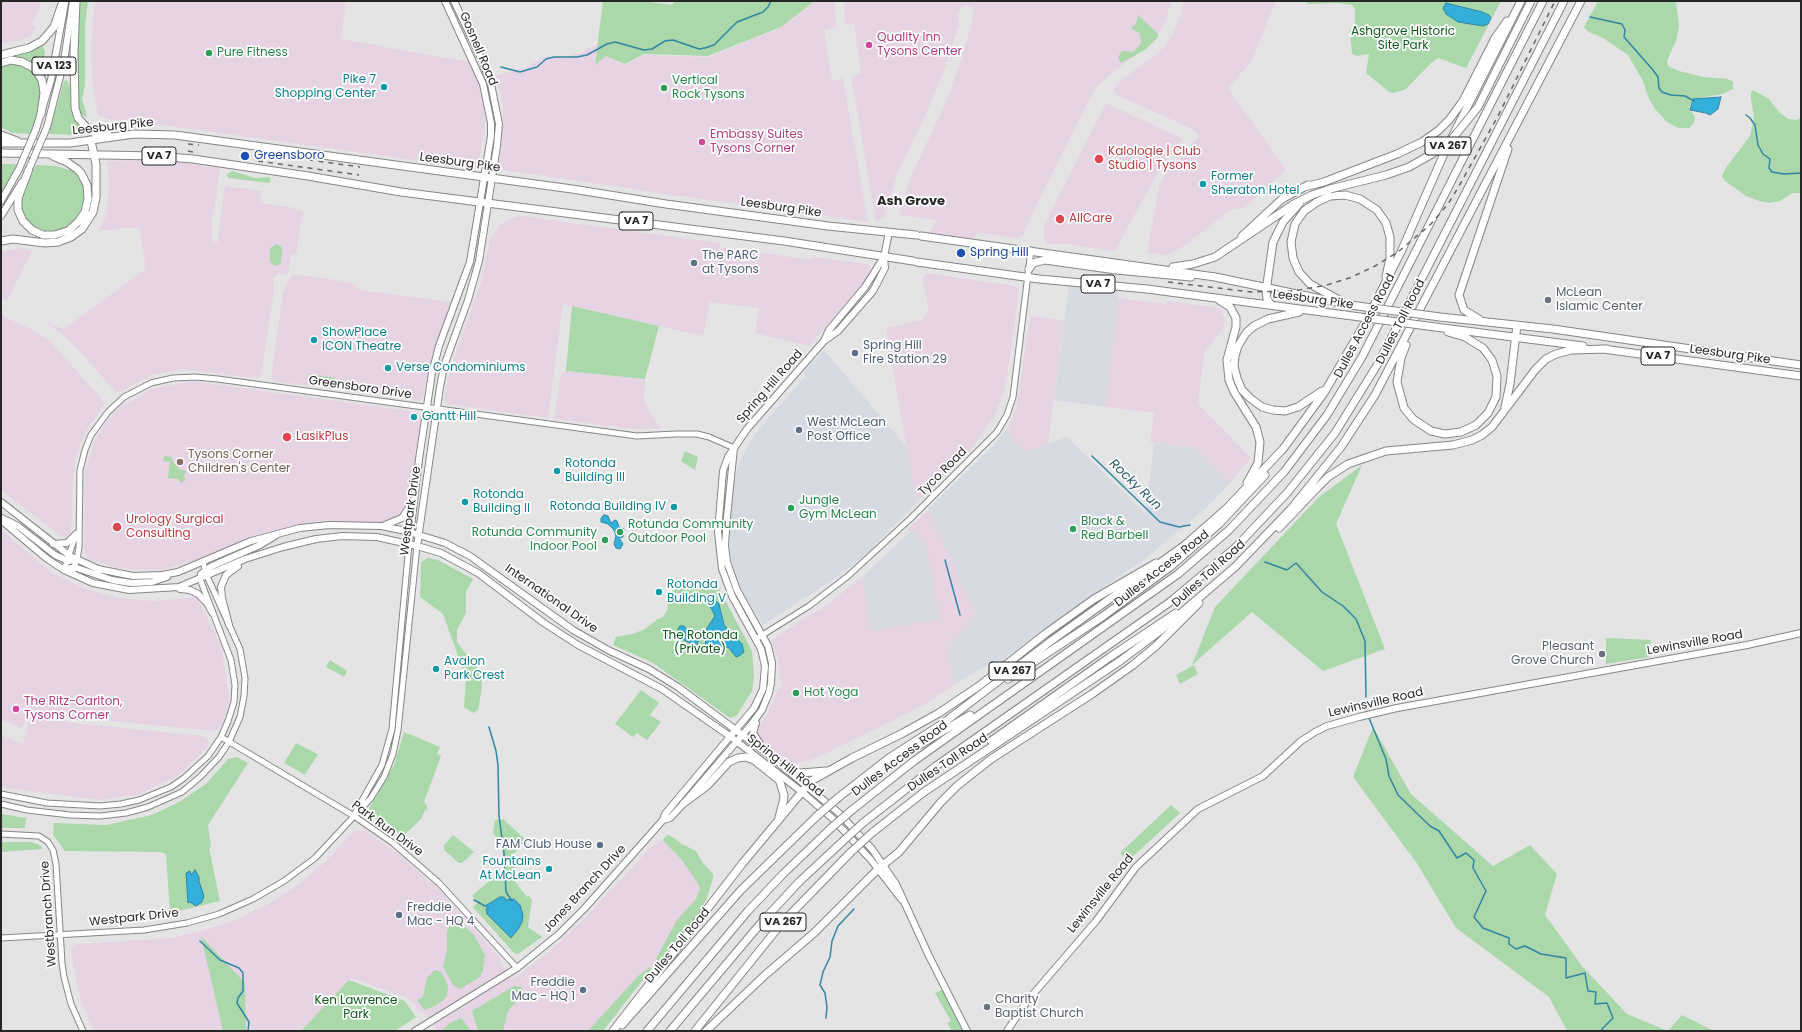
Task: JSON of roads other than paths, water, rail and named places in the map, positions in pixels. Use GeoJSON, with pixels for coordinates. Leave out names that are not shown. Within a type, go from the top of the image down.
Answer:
{"type":"FeatureCollection","features":[{"type":"Feature","properties":{"kind":"highway"},"geometry":{"type":"LineString","coordinates":[[1,55],[29,48],[42,41],[54,27],[64,1]]}},
{"type":"Feature","properties":{"kind":"highway"},"geometry":{"type":"LineString","coordinates":[[75,1],[74,99],[76,112],[81,122],[92,132],[120,136]]}},
{"type":"Feature","properties":{"kind":"highway"},"geometry":{"type":"LineString","coordinates":[[1226,251],[1277,203],[1304,187],[1324,182],[1416,146],[1444,125],[1463,101],[1495,38],[1521,1]]}},
{"type":"Feature","properties":{"kind":"highway","name":"Dulles Toll Road"},"geometry":{"type":"LineString","coordinates":[[980,696],[1065,642],[1170,567],[1201,541],[1250,493],[1266,475],[1335,376],[1380,294],[1401,252],[1446,149],[1521,1]]}},
{"type":"Feature","properties":{"kind":"highway"},"geometry":{"type":"LineString","coordinates":[[1154,268],[1176,267],[1193,264],[1215,257],[1289,207],[1312,195],[1386,175],[1409,167],[1432,154],[1452,138],[1478,107],[1531,1]]}},
{"type":"Feature","properties":{"kind":"highway","name":"Dulles Access Road"},"geometry":{"type":"LineString","coordinates":[[647,1031],[748,911],[830,829],[921,756],[1154,592],[1216,542],[1267,491],[1319,426],[1349,380],[1377,330],[1543,1]]}},
{"type":"Feature","properties":{"kind":"highway"},"geometry":{"type":"LineString","coordinates":[[670,1031],[761,923],[799,882],[864,822],[936,766],[1170,602],[1235,548],[1287,493],[1334,433],[1379,362],[1564,1]]}},
{"type":"Feature","properties":{"kind":"highway","name":"Dulles Toll Road"},"geometry":{"type":"LineString","coordinates":[[695,1031],[782,924],[851,852],[873,832],[924,792],[1120,661],[1160,631],[1219,582],[1256,547],[1310,487],[1346,439],[1375,395],[1582,1]]}},
{"type":"Feature","properties":{"kind":"highway"},"geometry":{"type":"LineString","coordinates":[[1,63],[11,60],[22,62],[32,66],[37,72],[42,80],[44,93],[41,114]]}},
{"type":"Feature","properties":{"kind":"highway","name":"Leesburg Pike"},"geometry":{"type":"LineString","coordinates":[[1,143],[70,143],[148,133],[175,135],[493,178],[666,204],[1031,250],[1215,277],[1350,305],[1440,317],[1517,325],[1801,365]]}},
{"type":"Feature","properties":{"kind":"highway"},"geometry":{"type":"LineString","coordinates":[[1,135],[27,144]]}},
{"type":"Feature","properties":{"kind":"highway"},"geometry":{"type":"LineString","coordinates":[[1482,321],[1467,313],[1461,304],[1459,295],[1512,136]]}},
{"type":"Feature","properties":{"kind":"highway"},"geometry":{"type":"LineString","coordinates":[[1,241],[17,239],[45,243],[58,242],[71,237],[82,229],[90,219],[95,204],[96,173],[92,141]]}},
{"type":"Feature","properties":{"kind":"highway","name":"Leesburg Pike"},"geometry":{"type":"LineString","coordinates":[[1,153],[156,156],[193,159],[397,191],[792,242],[915,262],[1028,277],[1130,287],[1316,312],[1515,336],[1801,376]]}},
{"type":"Feature","properties":{"kind":"highway"},"geometry":{"type":"LineString","coordinates":[[29,169],[18,198],[18,210],[23,221],[32,230],[49,235],[59,234],[73,227],[82,217],[87,205],[88,192],[85,179],[72,164],[45,154]]}},
{"type":"Feature","properties":{"kind":"highway"},"geometry":{"type":"LineString","coordinates":[[1271,305],[1266,295],[1271,252],[1278,230],[1285,218],[1312,195]]}},
{"type":"Feature","properties":{"kind":"highway"},"geometry":{"type":"LineString","coordinates":[[1350,305],[1324,293],[1310,284],[1299,272],[1293,258],[1291,238],[1297,221],[1310,206],[1325,198],[1345,195],[1360,199],[1374,207],[1384,219],[1390,231],[1391,251],[1388,270],[1380,294]]}},
{"type":"Feature","properties":{"kind":"highway"},"geometry":{"type":"LineString","coordinates":[[1029,269],[1032,263],[1043,260],[1178,276],[1215,277]]}},
{"type":"Feature","properties":{"kind":"highway"},"geometry":{"type":"LineString","coordinates":[[1210,297],[1228,305],[1236,316],[1236,327],[1227,360],[1228,376],[1234,392],[1256,426],[1261,452],[1257,467],[1250,479],[1226,509]]}},
{"type":"Feature","properties":{"kind":"highway"},"geometry":{"type":"LineString","coordinates":[[1316,312],[1299,312],[1277,316],[1263,321],[1250,329],[1243,337],[1236,351],[1234,366],[1237,378],[1242,390],[1252,400],[1266,408],[1280,411],[1292,409],[1305,404],[1321,392],[1335,376]]}},
{"type":"Feature","properties":{"kind":"highway"},"geometry":{"type":"LineString","coordinates":[[1500,416],[1510,391],[1517,325]]}},
{"type":"Feature","properties":{"kind":"highway"},"geometry":{"type":"LineString","coordinates":[[1410,330],[1401,358],[1397,382],[1404,408],[1416,422],[1431,430],[1445,434],[1461,432],[1472,428],[1481,422],[1492,408],[1497,392],[1496,372],[1489,356],[1479,345],[1465,337],[1437,327]]}},
{"type":"Feature","properties":{"kind":"highway"},"geometry":{"type":"LineString","coordinates":[[1256,547],[1286,522],[1328,477],[1348,464],[1386,451],[1466,442],[1482,435],[1500,416],[1535,370],[1546,360],[1556,354],[1571,350],[1607,349]]}},
{"type":"Feature","properties":{"kind":"highway","name":"Dulles Toll Road"},"geometry":{"type":"LineString","coordinates":[[617,1031],[647,999],[736,895],[770,860],[817,816],[889,758],[942,724],[1051,641],[1185,545],[1226,509],[1283,449]]}},
{"type":"Feature","properties":{"kind":"highway"},"geometry":{"type":"LineString","coordinates":[[613,1031],[776,822],[807,786],[828,771],[939,713],[979,686],[1045,634],[1094,599],[1185,545]]}},
{"type":"Feature","properties":{"kind":"highway"},"geometry":{"type":"LineString","coordinates":[[706,1031],[764,976],[814,933],[881,867],[899,852],[941,802],[957,786],[991,759],[1092,694],[1133,665],[1187,617],[1219,582]]}},
{"type":"Feature","properties":{"kind":"highway"},"geometry":{"type":"LineString","coordinates":[[840,797],[909,751],[985,706],[1085,640]]}},
{"type":"Feature","properties":{"kind":"highway"},"geometry":{"type":"LineString","coordinates":[[684,803],[707,786],[729,762],[738,758],[746,757],[754,760],[780,781]]}},
{"type":"Feature","properties":{"kind":"highway"},"geometry":{"type":"LineString","coordinates":[[767,765],[780,781],[784,795],[776,822]]}},
{"type":"Feature","properties":{"kind":"highway"},"geometry":{"type":"LineString","coordinates":[[786,769],[801,773],[828,771]]}},
{"type":"Feature","properties":{"kind":"highway"},"geometry":{"type":"LineString","coordinates":[[674,1031],[689,1009]]}},
{"type":"Feature","properties":{"kind":"main road","name":"VA 123"},"geometry":{"type":"LineString","coordinates":[[1,201],[19,169],[41,114],[53,75],[64,1]]}},
{"type":"Feature","properties":{"kind":"main road","name":"VA 123"},"geometry":{"type":"LineString","coordinates":[[1,216],[29,169],[47,127],[64,61],[75,1]]}},
{"type":"Feature","properties":{"kind":"main road","name":"Gosnell Road"},"geometry":{"type":"LineString","coordinates":[[445,1],[474,62],[486,94],[491,129],[490,150],[479,202]]}},
{"type":"Feature","properties":{"kind":"main road","name":"Gosnell Road"},"geometry":{"type":"LineString","coordinates":[[454,1],[486,70],[496,103],[499,124],[493,178],[488,203]]}},
{"type":"Feature","properties":{"kind":"main road","name":"Westpark Drive"},"geometry":{"type":"LineString","coordinates":[[409,544],[426,407],[435,361],[470,262],[479,202]]}},
{"type":"Feature","properties":{"kind":"main road","name":"Westpark Drive"},"geometry":{"type":"LineString","coordinates":[[417,546],[436,409],[444,366],[475,279],[488,203]]}},
{"type":"Feature","properties":{"kind":"main road","name":"Spring Hill Road"},"geometry":{"type":"LineString","coordinates":[[889,232],[884,257],[861,293],[828,330],[824,341],[747,429],[728,457],[722,480],[718,532],[719,554],[728,587],[756,639],[762,652],[765,666],[763,689],[754,708],[731,738],[802,792],[843,829],[896,884],[967,1031]]}},
{"type":"Feature","properties":{"kind":"main road","name":"Spring Hill Road"},"geometry":{"type":"LineString","coordinates":[[734,448],[734,459],[729,493],[726,554],[732,580],[770,654],[772,673],[769,693],[762,710],[743,735],[807,786],[852,825],[881,867]]}},
{"type":"Feature","properties":{"kind":"main road"},"geometry":{"type":"LineString","coordinates":[[381,526],[393,523],[402,518],[409,510],[415,494]]}},
{"type":"Feature","properties":{"kind":"main road","name":"International Drive"},"geometry":{"type":"LineString","coordinates":[[1,502],[53,544],[69,559],[77,560],[98,569],[121,574],[148,576],[173,573],[203,562],[250,541],[300,528],[329,525],[381,526],[419,534],[450,545],[477,560],[573,630],[663,677],[743,735]]}},
{"type":"Feature","properties":{"kind":"main road"},"geometry":{"type":"LineString","coordinates":[[1,519],[18,526],[55,555],[69,559]]}},
{"type":"Feature","properties":{"kind":"main road"},"geometry":{"type":"LineString","coordinates":[[1,519],[46,558],[64,570],[131,583],[152,582],[173,573]]}},
{"type":"Feature","properties":{"kind":"main road"},"geometry":{"type":"LineString","coordinates":[[172,588],[200,579],[201,574],[206,573],[212,566],[260,546],[280,533]]}},
{"type":"Feature","properties":{"kind":"main road"},"geometry":{"type":"LineString","coordinates":[[53,544],[67,544],[76,534]]}},
{"type":"Feature","properties":{"kind":"main road","name":"International Drive"},"geometry":{"type":"LineString","coordinates":[[206,573],[260,554],[311,540],[342,536],[377,538],[409,544],[441,553],[471,568],[561,634],[596,655],[654,684],[731,738]]}},
{"type":"Feature","properties":{"kind":"main road"},"geometry":{"type":"LineString","coordinates":[[228,625],[222,598],[221,587],[223,581],[226,575],[233,569],[260,554]]}},
{"type":"Feature","properties":{"kind":"main road"},"geometry":{"type":"LineString","coordinates":[[72,571],[93,582],[117,589],[136,590],[172,588],[194,591],[204,599],[212,612]]}},
{"type":"Feature","properties":{"kind":"main road","name":"Lewinsville Road"},"geometry":{"type":"LineString","coordinates":[[1007,1031],[1028,1000],[1096,921],[1136,867],[1198,809],[1263,776],[1301,741],[1315,732],[1327,726],[1397,708],[1747,645],[1801,633]]}},
{"type":"Feature","properties":{"kind":"main road"},"geometry":{"type":"LineString","coordinates":[[762,710],[753,729],[756,739],[768,754]]}},
{"type":"Feature","properties":{"kind":"main road","name":"Jones Branch Drive"},"geometry":{"type":"LineString","coordinates":[[663,820],[670,818],[743,735]]}},
{"type":"Feature","properties":{"kind":"main road","name":"Jones Branch Drive"},"geometry":{"type":"LineString","coordinates":[[415,1031],[517,968],[569,925],[663,820],[665,814],[731,738]]}},
{"type":"Feature","properties":{"kind":"street","name":"Tyco Road"},"geometry":{"type":"LineString","coordinates":[[756,639],[819,599],[863,564],[997,432],[1007,415],[1013,397],[1031,250]]}},
{"type":"Feature","properties":{"kind":"street","name":"Greensboro Drive"},"geometry":{"type":"LineString","coordinates":[[72,571],[77,560],[80,536],[80,470],[85,450],[91,435],[102,418],[116,404],[134,391],[151,383],[173,378],[194,377],[637,436],[695,434],[709,437],[734,448]]}},
{"type":"Feature","properties":{"kind":"street","name":"Greensboro Drive"},"geometry":{"type":"LineString","coordinates":[[64,570],[69,559],[79,523]]}},
{"type":"Feature","properties":{"kind":"street","name":"Westpark Drive"},"geometry":{"type":"LineString","coordinates":[[354,816],[382,765],[392,729],[409,544]]}},
{"type":"Feature","properties":{"kind":"street","name":"Westpark Drive"},"geometry":{"type":"LineString","coordinates":[[1,938],[170,927],[204,919],[237,907],[269,891],[315,858],[364,807],[378,787],[393,754],[398,730],[417,546]]}},
{"type":"Feature","properties":{"kind":"street"},"geometry":{"type":"LineString","coordinates":[[1,804],[27,810],[70,815],[106,815],[139,810],[171,797],[191,784],[209,769],[229,742],[237,727],[242,709],[245,678],[240,649],[228,625],[206,573],[203,562]]}},
{"type":"Feature","properties":{"kind":"street"},"geometry":{"type":"LineString","coordinates":[[1,794],[47,803],[100,806],[121,804],[158,794],[184,778],[208,756],[220,737],[230,715],[234,702],[235,685],[232,660],[200,579]]}},
{"type":"Feature","properties":{"kind":"street","name":"Park Run Drive"},"geometry":{"type":"LineString","coordinates":[[220,737],[354,816],[393,843],[427,871],[457,901],[517,968]]}},
{"type":"Feature","properties":{"kind":"street","name":"Westbranch Drive"},"geometry":{"type":"LineString","coordinates":[[1,834],[39,836],[48,842],[53,850],[56,864],[62,963],[67,992],[83,1031]]}},
{"type":"Feature","properties":{"kind":"water"},"geometry":{"type":"Polygon","coordinates":[[[1446,3],[1482,12],[1489,15],[1491,18],[1488,24],[1483,26],[1458,22],[1446,14],[1443,8],[1446,3]]]}},
{"type":"Feature","properties":{"kind":"water"},"geometry":{"type":"Polygon","coordinates":[[[1721,97],[1718,109],[1710,115],[1690,110],[1693,99],[1721,97]]]}},
{"type":"Feature","properties":{"kind":"water","name":"Rotunda Community Outdoor Pool"},"geometry":{"type":"Polygon","coordinates":[[[604,515],[608,516],[611,523],[615,520],[617,521],[619,527],[624,529],[623,537],[619,538],[623,544],[620,549],[616,548],[614,544],[616,536],[614,530],[608,524],[601,522],[601,518],[604,515]]]}},
{"type":"Feature","properties":{"kind":"water"},"geometry":{"type":"Polygon","coordinates":[[[710,599],[714,599],[719,604],[724,625],[742,644],[744,652],[739,656],[736,657],[729,648],[726,647],[718,647],[711,654],[706,650],[705,631],[715,616],[708,602],[710,599]]]}},
{"type":"Feature","properties":{"kind":"water"},"geometry":{"type":"Polygon","coordinates":[[[680,626],[684,626],[688,631],[700,638],[696,646],[680,638],[678,629],[680,626]]]}},
{"type":"Feature","properties":{"kind":"water"},"geometry":{"type":"Polygon","coordinates":[[[195,870],[199,877],[204,896],[202,902],[196,906],[190,902],[188,903],[186,873],[190,871],[191,875],[195,870]]]}},
{"type":"Feature","properties":{"kind":"water"},"geometry":{"type":"Polygon","coordinates":[[[500,897],[504,897],[506,900],[514,899],[520,905],[523,915],[519,928],[511,938],[487,914],[486,909],[489,908],[485,906],[500,897]]]}},
{"type":"Feature","properties":{"kind":"waterway"},"geometry":{"type":"LineString","coordinates":[[501,67],[520,72],[537,67],[546,59],[554,57],[577,57],[587,55],[607,44],[615,42],[644,50],[652,49],[665,41],[673,40],[699,49],[705,48],[714,45],[737,22],[763,12],[771,1]]}},
{"type":"Feature","properties":{"kind":"waterway"},"geometry":{"type":"LineString","coordinates":[[1590,17],[1622,24],[1625,30],[1624,37],[1658,77],[1659,88],[1662,92],[1671,95],[1685,96],[1694,101]]}},
{"type":"Feature","properties":{"kind":"waterway"},"geometry":{"type":"LineString","coordinates":[[1746,115],[1755,125],[1758,145],[1763,154],[1770,159],[1769,168],[1772,172],[1784,174],[1801,173]]}},
{"type":"Feature","properties":{"kind":"waterway","name":"Rocky Run"},"geometry":{"type":"LineString","coordinates":[[1092,456],[1160,522],[1179,527],[1190,525]]}},
{"type":"Feature","properties":{"kind":"waterway"},"geometry":{"type":"LineString","coordinates":[[945,560],[960,615]]}},
{"type":"Feature","properties":{"kind":"waterway","name":"Rocky Run"},"geometry":{"type":"LineString","coordinates":[[1265,562],[1287,570],[1296,563],[1322,592],[1343,606],[1356,619],[1365,641],[1366,697]]}},
{"type":"Feature","properties":{"kind":"waterway","name":"Rocky Run"},"geometry":{"type":"LineString","coordinates":[[1366,702],[1366,710]]}},
{"type":"Feature","properties":{"kind":"waterway","name":"Rocky Run"},"geometry":{"type":"LineString","coordinates":[[1369,718],[1386,759],[1389,776],[1398,795],[1430,826],[1439,831],[1457,858],[1466,853],[1474,860],[1473,868],[1486,891],[1474,917],[1483,928],[1509,938],[1509,944],[1516,949],[1525,946],[1541,954],[1566,958],[1566,978],[1585,973],[1588,991],[1596,992],[1595,1004],[1607,1003],[1613,1018],[1602,1029],[1603,1031]]}},
{"type":"Feature","properties":{"kind":"waterway"},"geometry":{"type":"LineString","coordinates":[[489,727],[496,751],[498,765],[499,816],[504,853],[506,892],[512,901]]}},
{"type":"Feature","properties":{"kind":"waterway"},"geometry":{"type":"LineString","coordinates":[[474,900],[485,906]]}},
{"type":"Feature","properties":{"kind":"waterway"},"geometry":{"type":"LineString","coordinates":[[826,1018],[827,1007],[825,993],[820,985],[823,972],[830,957],[832,941],[838,926],[854,909]]}},
{"type":"Feature","properties":{"kind":"waterway"},"geometry":{"type":"LineString","coordinates":[[200,941],[220,960],[239,968],[243,973],[243,991],[238,998],[237,1003],[249,1022],[248,1031]]}},
{"type":"Feature","properties":{"kind":"railway"},"geometry":{"type":"LineString","coordinates":[[1168,282],[1251,292],[1294,291],[1327,285],[1352,277],[1375,266],[1398,252],[1431,224],[1448,204],[1498,116],[1555,1]]}},
{"type":"Feature","properties":{"kind":"railway"},"geometry":{"type":"LineString","coordinates":[[188,144],[199,145]]}},
{"type":"Feature","properties":{"kind":"railway"},"geometry":{"type":"LineString","coordinates":[[188,151],[198,153]]}},
{"type":"Feature","properties":{"kind":"railway"},"geometry":{"type":"LineString","coordinates":[[259,153],[360,167]]}},
{"type":"Feature","properties":{"kind":"railway"},"geometry":{"type":"LineString","coordinates":[[258,161],[359,175]]}},
{"type":"Feature","properties":{"kind":"place","name":"Quality Inn Tysons Center"},"geometry":{"type":"Point","coordinates":[869,45]}},
{"type":"Feature","properties":{"kind":"place","name":"Pure Fitness"},"geometry":{"type":"Point","coordinates":[209,53]}},
{"type":"Feature","properties":{"kind":"place","name":"Pike 7 Shopping Center"},"geometry":{"type":"Point","coordinates":[384,87]}},
{"type":"Feature","properties":{"kind":"place","name":"Vertical Rock Tysons"},"geometry":{"type":"Point","coordinates":[664,88]}},
{"type":"Feature","properties":{"kind":"place","name":"Embassy Suites Tysons Corner"},"geometry":{"type":"Point","coordinates":[702,142]}},
{"type":"Feature","properties":{"kind":"place","name":"Greensboro"},"geometry":{"type":"Point","coordinates":[245,156]}},
{"type":"Feature","properties":{"kind":"place","name":"Kalologie | Club Studio | Tysons"},"geometry":{"type":"Point","coordinates":[1099,159]}},
{"type":"Feature","properties":{"kind":"place","name":"Former Sheraton Hotel"},"geometry":{"type":"Point","coordinates":[1203,184]}},
{"type":"Feature","properties":{"kind":"place","name":"AllCare"},"geometry":{"type":"Point","coordinates":[1060,219]}},
{"type":"Feature","properties":{"kind":"place","name":"Spring Hill"},"geometry":{"type":"Point","coordinates":[961,253]}},
{"type":"Feature","properties":{"kind":"place","name":"The PARC at Tysons"},"geometry":{"type":"Point","coordinates":[694,263]}},
{"type":"Feature","properties":{"kind":"place","name":"McLean Islamic Center"},"geometry":{"type":"Point","coordinates":[1548,300]}},
{"type":"Feature","properties":{"kind":"place","name":"ShowPlace ICON Theatre"},"geometry":{"type":"Point","coordinates":[314,340]}},
{"type":"Feature","properties":{"kind":"place","name":"Spring Hill Fire Station 29"},"geometry":{"type":"Point","coordinates":[855,353]}},
{"type":"Feature","properties":{"kind":"place","name":"Verse Condominiums"},"geometry":{"type":"Point","coordinates":[388,368]}},
{"type":"Feature","properties":{"kind":"place","name":"Gantt Hill"},"geometry":{"type":"Point","coordinates":[414,417]}},
{"type":"Feature","properties":{"kind":"place","name":"West McLean Post Office"},"geometry":{"type":"Point","coordinates":[799,430]}},
{"type":"Feature","properties":{"kind":"place","name":"LasikPlus"},"geometry":{"type":"Point","coordinates":[287,437]}},
{"type":"Feature","properties":{"kind":"place","name":"Tysons Corner Children's Center"},"geometry":{"type":"Point","coordinates":[180,462]}},
{"type":"Feature","properties":{"kind":"place","name":"Rotonda Building III"},"geometry":{"type":"Point","coordinates":[557,471]}},
{"type":"Feature","properties":{"kind":"place","name":"Rotonda Building II"},"geometry":{"type":"Point","coordinates":[465,502]}},
{"type":"Feature","properties":{"kind":"place","name":"Rotonda Building IV"},"geometry":{"type":"Point","coordinates":[674,507]}},
{"type":"Feature","properties":{"kind":"place","name":"Jungle Gym McLean"},"geometry":{"type":"Point","coordinates":[791,508]}},
{"type":"Feature","properties":{"kind":"place","name":"Urology Surgical Consulting"},"geometry":{"type":"Point","coordinates":[117,527]}},
{"type":"Feature","properties":{"kind":"place","name":"Black & Red Barbell"},"geometry":{"type":"Point","coordinates":[1073,529]}},
{"type":"Feature","properties":{"kind":"place","name":"Rotunda Community Outdoor Pool"},"geometry":{"type":"Point","coordinates":[620,532]}},
{"type":"Feature","properties":{"kind":"place","name":"Rotunda Community Indoor Pool"},"geometry":{"type":"Point","coordinates":[605,540]}},
{"type":"Feature","properties":{"kind":"place","name":"Rotonda Building V"},"geometry":{"type":"Point","coordinates":[659,592]}},
{"type":"Feature","properties":{"kind":"place","name":"Pleasant Grove Church"},"geometry":{"type":"Point","coordinates":[1602,654]}},
{"type":"Feature","properties":{"kind":"place","name":"Avalon Park Crest"},"geometry":{"type":"Point","coordinates":[436,669]}},
{"type":"Feature","properties":{"kind":"place","name":"Hot Yoga"},"geometry":{"type":"Point","coordinates":[796,693]}},
{"type":"Feature","properties":{"kind":"place","name":"The Ritz-Carlton, Tysons Corner"},"geometry":{"type":"Point","coordinates":[16,709]}},
{"type":"Feature","properties":{"kind":"place","name":"FAM Club House"},"geometry":{"type":"Point","coordinates":[600,845]}},
{"type":"Feature","properties":{"kind":"place","name":"Fountains At McLean"},"geometry":{"type":"Point","coordinates":[549,869]}},
{"type":"Feature","properties":{"kind":"place","name":"Freddie Mac - HQ 4"},"geometry":{"type":"Point","coordinates":[399,915]}},
{"type":"Feature","properties":{"kind":"place","name":"Freddie Mac - HQ 1"},"geometry":{"type":"Point","coordinates":[583,990]}},
{"type":"Feature","properties":{"kind":"place","name":"Charity Baptist Church"},"geometry":{"type":"Point","coordinates":[987,1007]}},
{"type":"Feature","properties":{"kind":"district","name":"Ash Grove"},"geometry":{"type":"Point","coordinates":[911,202]}},
{"type":"Feature","properties":{"kind":"park label","name":"Ashgrove Historic Site Park"},"geometry":{"type":"Point","coordinates":[1403,39]}},
{"type":"Feature","properties":{"kind":"park label","name":"The Rotonda (Private)"},"geometry":{"type":"Point","coordinates":[700,643]}},
{"type":"Feature","properties":{"kind":"park label","name":"Ken Lawrence Park"},"geometry":{"type":"Point","coordinates":[356,1008]}}]}
